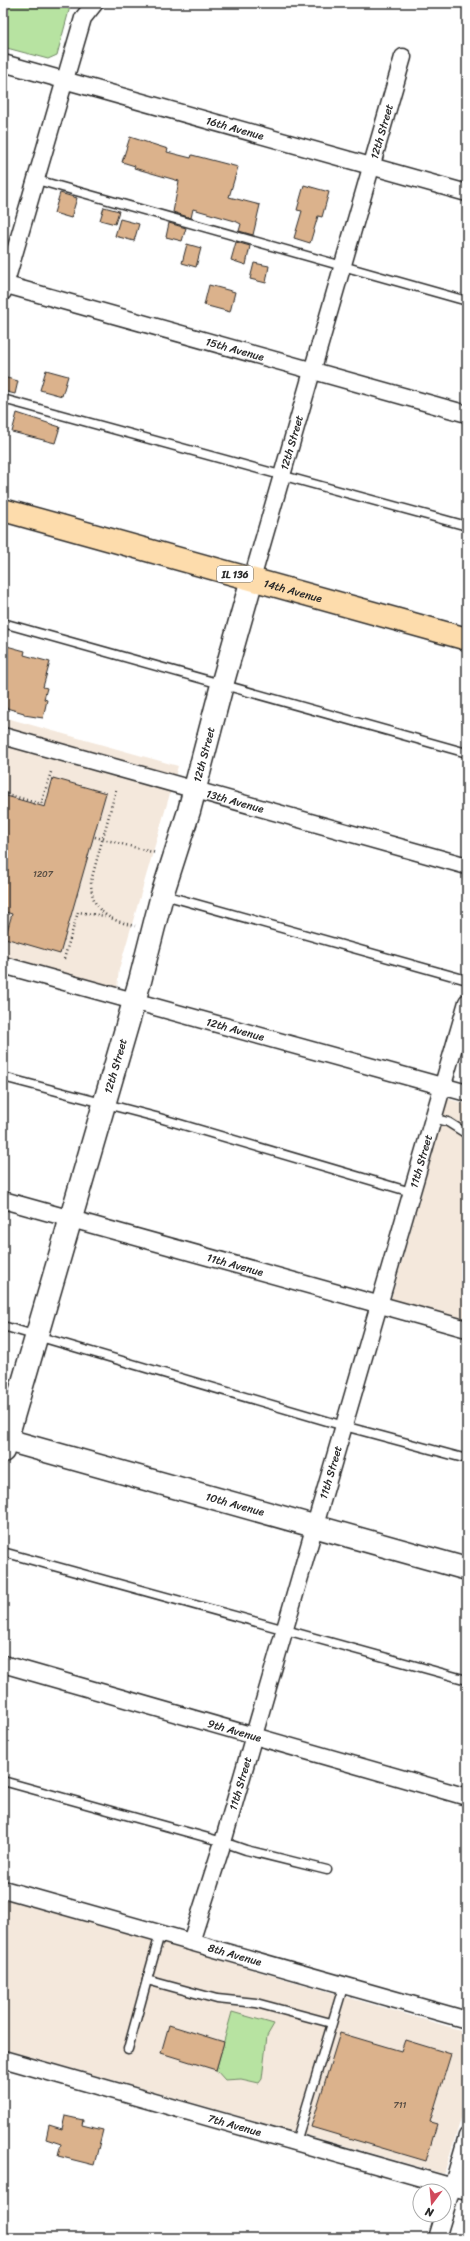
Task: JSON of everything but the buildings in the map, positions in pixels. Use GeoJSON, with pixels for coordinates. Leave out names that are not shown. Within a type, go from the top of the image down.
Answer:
{"type":"FeatureCollection","features":[{"type":"Feature","properties":{"kind":"main road","name":"14th Avenue"},"geometry":{"type":"LineString","coordinates":[[3,510],[467,639]]}},
{"type":"Feature","properties":{"kind":"street"},"geometry":{"type":"LineString","coordinates":[[4,287],[37,180],[83,18],[95,3]]}},
{"type":"Feature","properties":{"kind":"street","name":"12th Street"},"geometry":{"type":"LineString","coordinates":[[4,1443],[133,1001],[162,895],[189,811],[252,579],[403,57]]}},
{"type":"Feature","properties":{"kind":"street","name":"16th Avenue"},"geometry":{"type":"LineString","coordinates":[[3,63],[467,193]]}},
{"type":"Feature","properties":{"kind":"street","name":"15th Avenue"},"geometry":{"type":"LineString","coordinates":[[4,287],[313,370],[467,414]]}},
{"type":"Feature","properties":{"kind":"street","name":"13th Avenue"},"geometry":{"type":"LineString","coordinates":[[3,736],[467,866]]}},
{"type":"Feature","properties":{"kind":"street","name":"12th Avenue"},"geometry":{"type":"LineString","coordinates":[[3,965],[467,1093]]}},
{"type":"Feature","properties":{"kind":"street","name":"11th Street"},"geometry":{"type":"LineString","coordinates":[[191,1942],[223,1842],[467,1002]]}},
{"type":"Feature","properties":{"kind":"street","name":"11th Avenue"},"geometry":{"type":"LineString","coordinates":[[3,1200],[467,1329]]}},
{"type":"Feature","properties":{"kind":"street","name":"10th Avenue"},"geometry":{"type":"LineString","coordinates":[[4,1443],[315,1526],[467,1569]]}},
{"type":"Feature","properties":{"kind":"street","name":"9th Avenue"},"geometry":{"type":"LineString","coordinates":[[3,1664],[467,1797]]}},
{"type":"Feature","properties":{"kind":"street","name":"8th Avenue"},"geometry":{"type":"LineString","coordinates":[[3,1889],[160,1934],[344,1984],[467,2020]]}},
{"type":"Feature","properties":{"kind":"street","name":"7th Avenue"},"geometry":{"type":"LineString","coordinates":[[3,2060],[459,2189]]}},
{"type":"Feature","properties":{"kind":"street"},"geometry":{"type":"LineString","coordinates":[[452,2201],[459,2189],[467,2136]]}},
{"type":"Feature","properties":{"kind":"street"},"geometry":{"type":"LineString","coordinates":[[437,2238],[442,2223]]}},
{"type":"Feature","properties":{"kind":"lane"},"geometry":{"type":"LineString","coordinates":[[37,180],[467,301]]}},
{"type":"Feature","properties":{"kind":"lane"},"geometry":{"type":"LineString","coordinates":[[3,399],[467,526]]}},
{"type":"Feature","properties":{"kind":"lane"},"geometry":{"type":"LineString","coordinates":[[3,623],[467,753]]}},
{"type":"Feature","properties":{"kind":"lane"},"geometry":{"type":"LineString","coordinates":[[162,895],[467,980]]}},
{"type":"Feature","properties":{"kind":"lane"},"geometry":{"type":"LineString","coordinates":[[3,1077],[156,1117],[412,1192]]}},
{"type":"Feature","properties":{"kind":"lane"},"geometry":{"type":"LineString","coordinates":[[433,1118],[448,1122],[467,1134]]}},
{"type":"Feature","properties":{"kind":"lane"},"geometry":{"type":"LineString","coordinates":[[3,1326],[344,1426],[467,1459]]}},
{"type":"Feature","properties":{"kind":"lane"},"geometry":{"type":"LineString","coordinates":[[3,1552],[284,1631],[467,1680]]}},
{"type":"Feature","properties":{"kind":"lane"},"geometry":{"type":"LineString","coordinates":[[3,1781],[223,1842],[246,1850],[327,1870]]}},
{"type":"Feature","properties":{"kind":"lane"},"geometry":{"type":"LineString","coordinates":[[128,2049],[160,1934]]}},
{"type":"Feature","properties":{"kind":"lane"},"geometry":{"type":"LineString","coordinates":[[147,1980],[217,2000],[256,2003],[331,2023]]}},
{"type":"Feature","properties":{"kind":"lane"},"geometry":{"type":"LineString","coordinates":[[296,2142],[344,1984]]}},
{"type":"Feature","properties":{"kind":"path"},"geometry":{"type":"LineString","coordinates":[[3,769],[6,760]]}},
{"type":"Feature","properties":{"kind":"path"},"geometry":{"type":"LineString","coordinates":[[3,793],[41,804],[51,772]]}},
{"type":"Feature","properties":{"kind":"path"},"geometry":{"type":"LineString","coordinates":[[116,790],[91,881],[91,892],[105,916],[114,921],[135,926]]}},
{"type":"Feature","properties":{"kind":"path"},"geometry":{"type":"LineString","coordinates":[[94,837],[156,853]]}},
{"type":"Feature","properties":{"kind":"path"},"geometry":{"type":"LineString","coordinates":[[64,959],[78,912],[99,917],[105,916]]}},
{"type":"Feature","properties":{"kind":"shaded area"},"geometry":{"type":"Polygon","coordinates":[[[3,717],[178,766],[119,969],[117,988],[3,958],[3,717]]]}},
{"type":"Feature","properties":{"kind":"shaded area"},"geometry":{"type":"Polygon","coordinates":[[[448,1099],[467,1104],[467,1320],[391,1299],[448,1099]]]}},
{"type":"Feature","properties":{"kind":"shaded area"},"geometry":{"type":"Polygon","coordinates":[[[3,1897],[467,2032],[467,2099],[444,2174],[3,2049],[3,1897]]]}},
{"type":"Feature","properties":{"kind":"green space"},"geometry":{"type":"Polygon","coordinates":[[[3,3],[71,3],[57,55],[48,59],[3,47],[3,3]]]}},
{"type":"Feature","properties":{"kind":"green space"},"geometry":{"type":"Polygon","coordinates":[[[232,2012],[274,2024],[267,2036],[262,2079],[259,2083],[241,2079],[225,2080],[216,2070],[232,2012]]]}}]}
